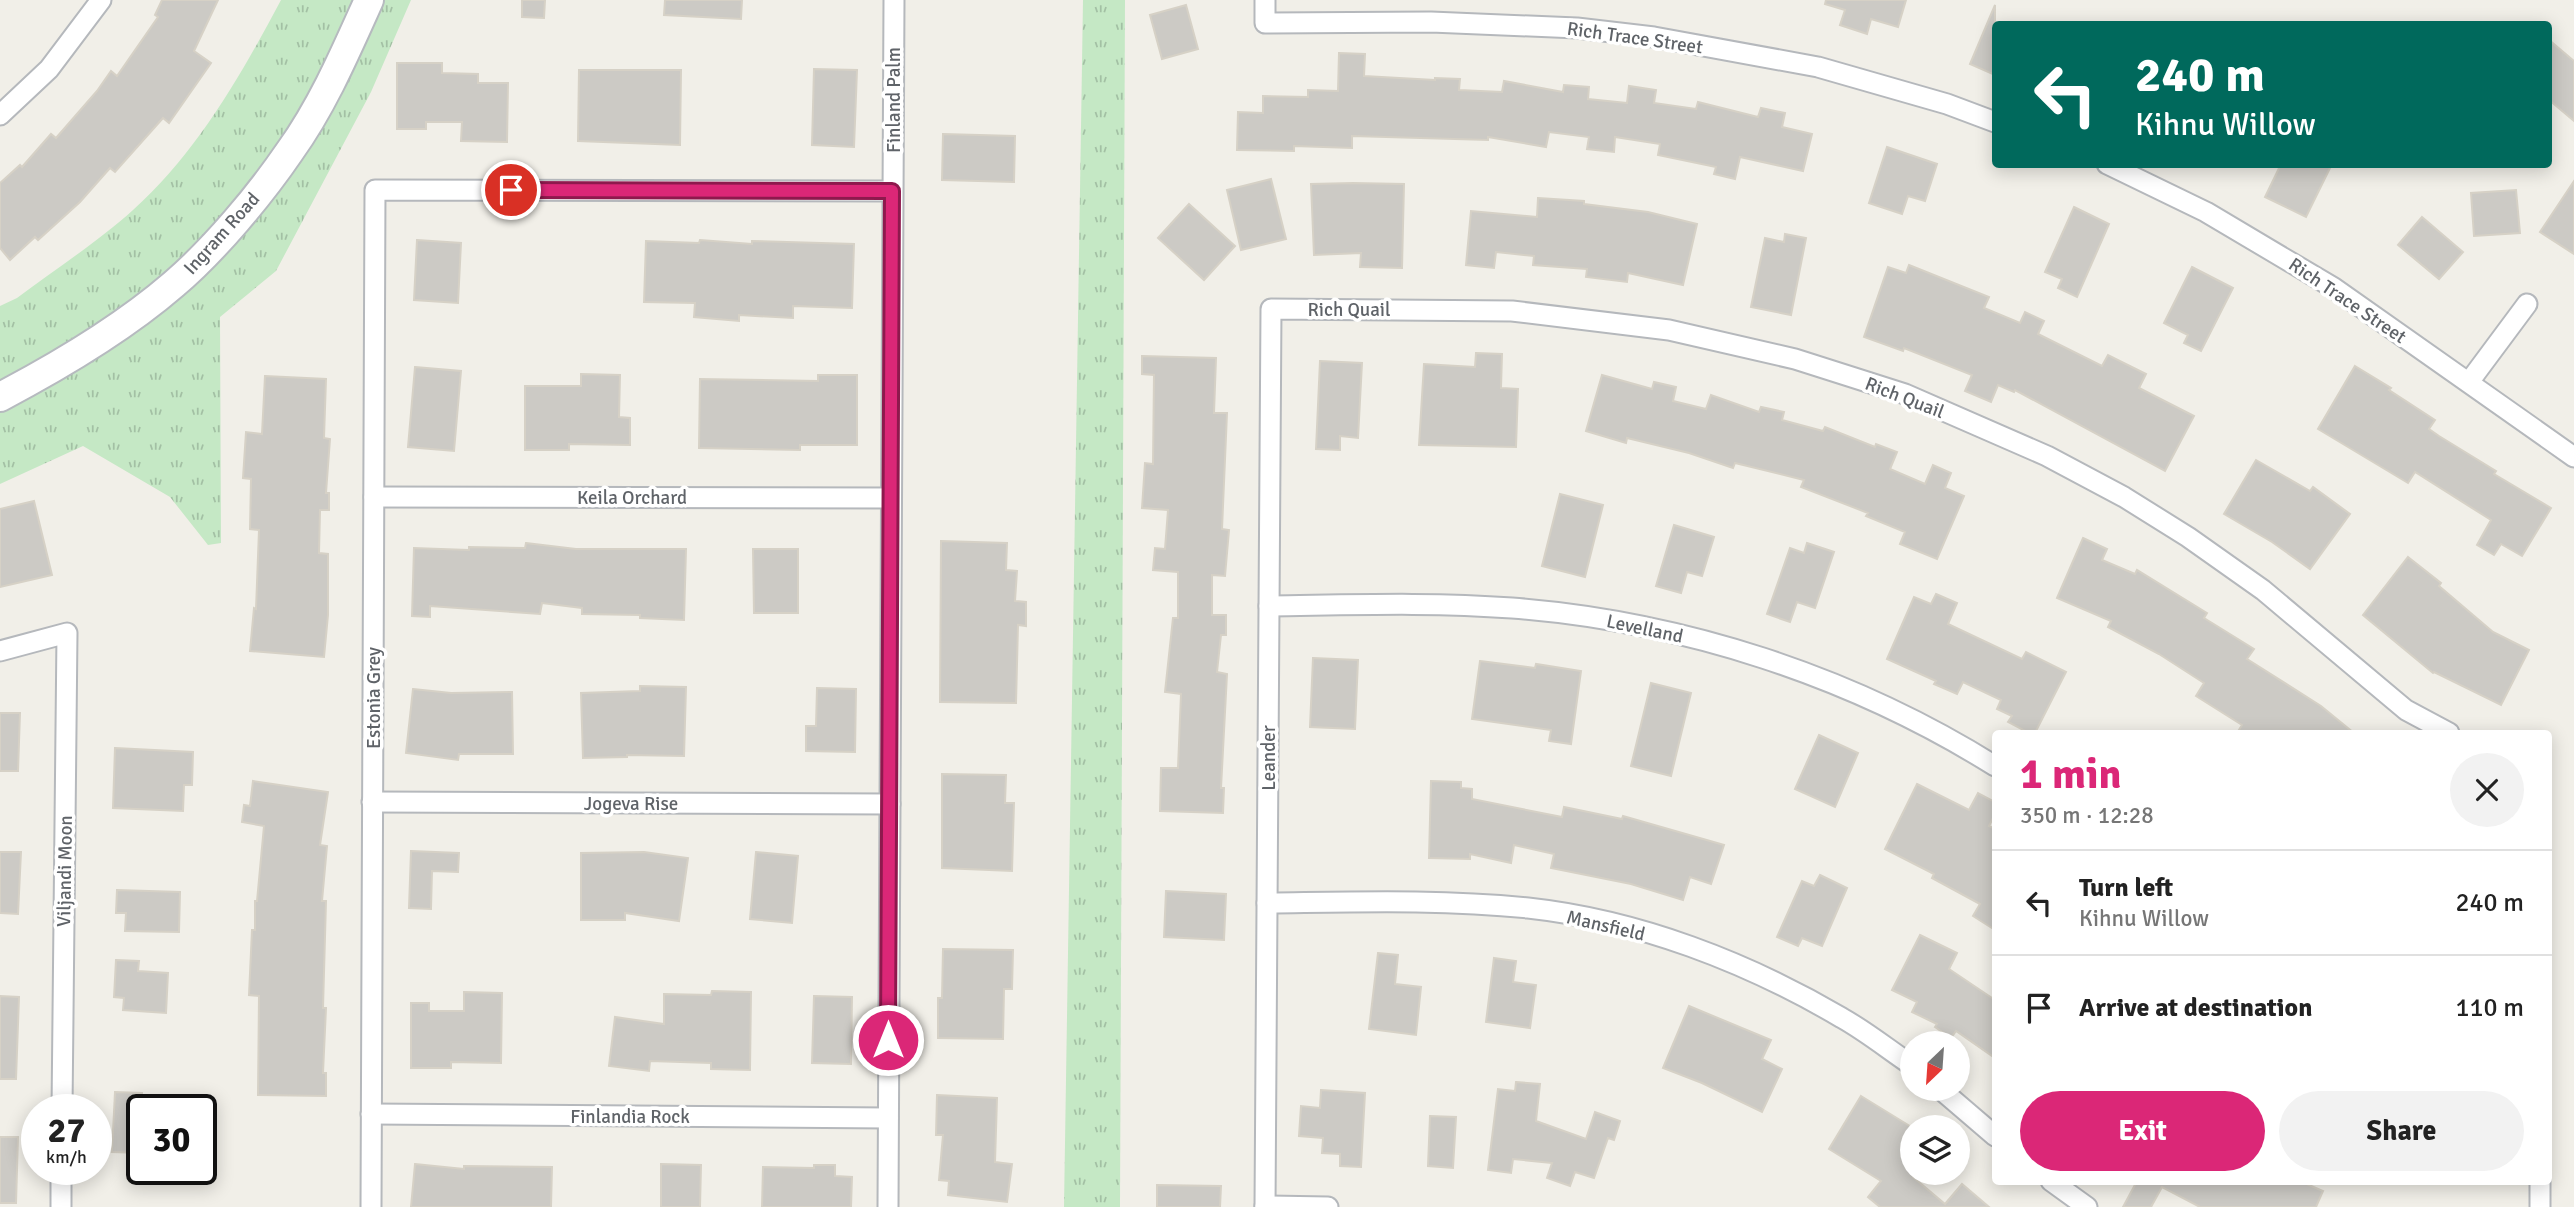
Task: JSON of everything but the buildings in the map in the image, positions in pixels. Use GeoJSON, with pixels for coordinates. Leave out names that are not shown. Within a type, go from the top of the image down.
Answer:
{"type":"FeatureCollection","features":[{"type":"Feature","properties":{"kind":"street"},"geometry":{"type":"LineString","coordinates":[[0,115],[49,69],[101,0]]}},
{"type":"Feature","properties":{"kind":"street","name":"Ingram Road"},"geometry":{"type":"LineString","coordinates":[[0,397],[49,372],[110,332],[175,283],[237,219],[291,150],[341,63],[369,0]]}},
{"type":"Feature","properties":{"kind":"street","name":"Finland Palm"},"geometry":{"type":"LineString","coordinates":[[888,1207],[894,0]]}},
{"type":"Feature","properties":{"kind":"street","name":"Rich Trace Street"},"geometry":{"type":"LineString","coordinates":[[1265,0],[1265,23],[1431,22],[1577,28],[1654,37],[1818,66],[1947,104],[1992,121]]}},
{"type":"Feature","properties":{"kind":"street","name":"Rich Trace Street"},"geometry":{"type":"LineString","coordinates":[[2116,168],[2206,212],[2334,288],[2574,457]]}},
{"type":"Feature","properties":{"kind":"street","name":"Estonia Grey"},"geometry":{"type":"LineString","coordinates":[[370,1207],[375,190],[892,191]]}},
{"type":"Feature","properties":{"kind":"street"},"geometry":{"type":"LineString","coordinates":[[2469,382],[2527,304]]}},
{"type":"Feature","properties":{"kind":"street","name":"Leander"},"geometry":{"type":"LineString","coordinates":[[1265,1206],[1271,309]]}},
{"type":"Feature","properties":{"kind":"street","name":"Rich Quail"},"geometry":{"type":"LineString","coordinates":[[1271,309],[1512,311],[1656,328],[1795,359],[1905,394],[2047,456],[2188,537],[2263,590],[2406,710],[2443,730]]}},
{"type":"Feature","properties":{"kind":"street","name":"Keila Orchard"},"geometry":{"type":"LineString","coordinates":[[374,496],[891,498]]}},
{"type":"Feature","properties":{"kind":"street","name":"Levelland"},"geometry":{"type":"LineString","coordinates":[[1269,606],[1405,604],[1512,608],[1604,619],[1704,641],[1806,672],[1885,705],[1992,764]]}},
{"type":"Feature","properties":{"kind":"street","name":"Viljandi Moon"},"geometry":{"type":"LineString","coordinates":[[0,651],[67,633],[62,1094]]}},
{"type":"Feature","properties":{"kind":"street","name":"Jogeva Rise"},"geometry":{"type":"LineString","coordinates":[[372,802],[890,804]]}},
{"type":"Feature","properties":{"kind":"street","name":"Mansfield"},"geometry":{"type":"LineString","coordinates":[[1267,903],[1440,902],[1529,908],[1612,923],[1692,947],[1770,979],[1844,1019],[1900,1057]]}},
{"type":"Feature","properties":{"kind":"street"},"geometry":{"type":"LineString","coordinates":[[1954,1101],[1992,1133]]}},
{"type":"Feature","properties":{"kind":"street","name":"Finlandia Rock"},"geometry":{"type":"LineString","coordinates":[[371,1114],[888,1118]]}},
{"type":"Feature","properties":{"kind":"street"},"geometry":{"type":"LineString","coordinates":[[61,1185],[61,1207]]}},
{"type":"Feature","properties":{"kind":"street"},"geometry":{"type":"LineString","coordinates":[[2057,1185],[2087,1207]]}},
{"type":"Feature","properties":{"kind":"street"},"geometry":{"type":"LineString","coordinates":[[2540,1185],[2540,1207]]}},
{"type":"Feature","properties":{"kind":"street"},"geometry":{"type":"LineString","coordinates":[[1265,1206],[1328,1207]]}},
{"type":"Feature","properties":{"kind":"green space"},"geometry":{"type":"Polygon","coordinates":[[[281,0],[411,0],[371,92],[276,271],[220,317],[221,543],[208,545],[170,497],[83,446],[0,484],[0,306],[17,298],[91,244],[120,222],[156,188],[178,164],[216,112],[281,0]]]}},
{"type":"Feature","properties":{"kind":"green space"},"geometry":{"type":"Polygon","coordinates":[[[1083,0],[1125,0],[1120,1207],[1064,1207],[1083,0]]]}},
{"type":"Feature","properties":{"kind":"route"},"geometry":{"type":"LineString","coordinates":[[511,190],[892,191],[888,1040]]}}]}
